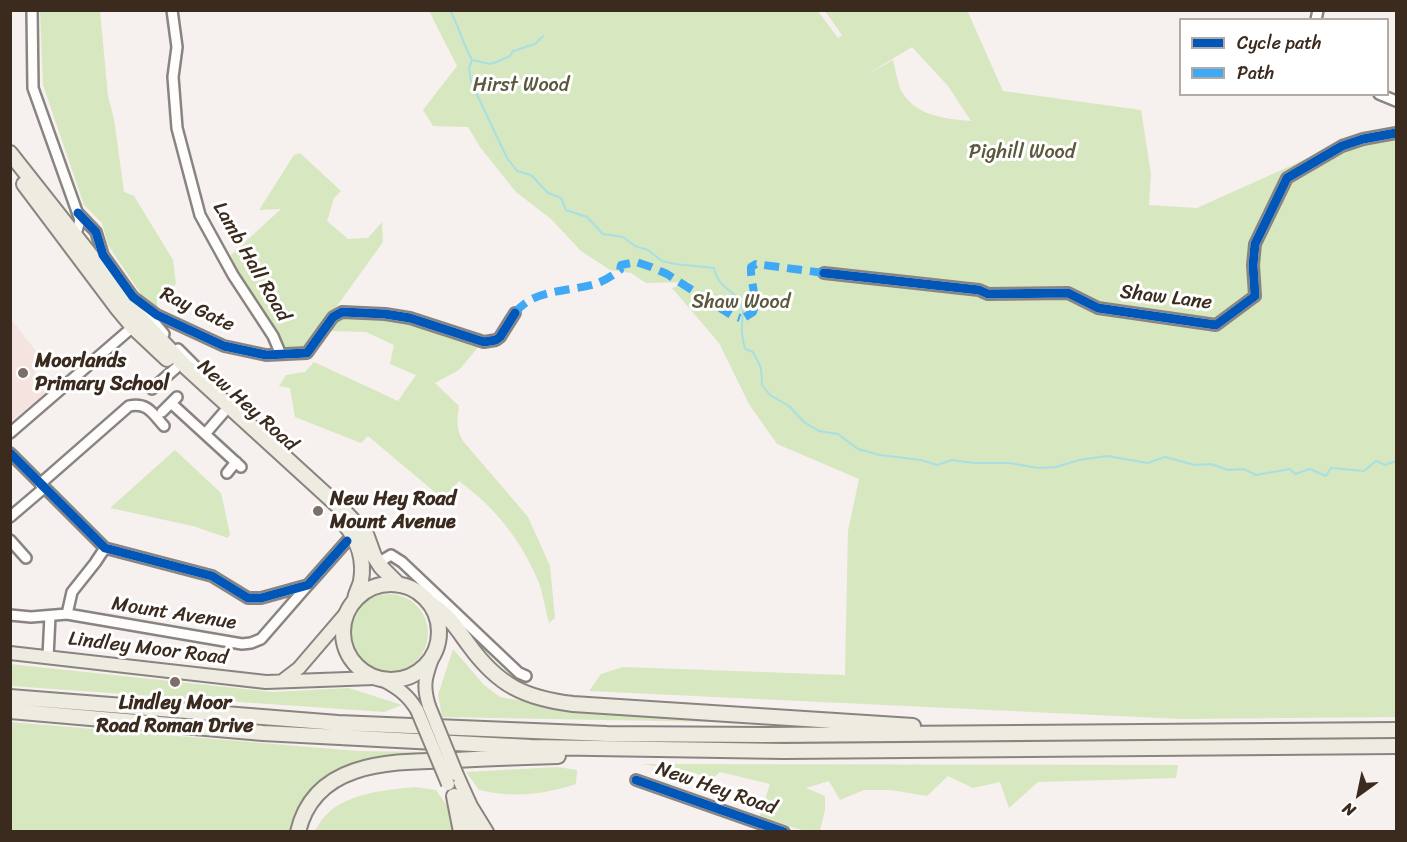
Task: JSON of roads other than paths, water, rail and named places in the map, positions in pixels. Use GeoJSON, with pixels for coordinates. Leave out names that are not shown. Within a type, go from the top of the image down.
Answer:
{"type":"FeatureCollection","features":[{"type":"Feature","properties":{"kind":"highway","name":"New Hey Road"},"geometry":{"type":"LineString","coordinates":[[10,153],[73,241],[137,323],[176,368],[339,516],[358,543],[362,576],[355,599]]}},
{"type":"Feature","properties":{"kind":"highway","name":"New Hey Road"},"geometry":{"type":"LineString","coordinates":[[10,166],[57,219]]}},
{"type":"Feature","properties":{"kind":"highway","name":"New Hey Road"},"geometry":{"type":"LineString","coordinates":[[137,323],[346,513],[366,534],[378,563],[399,585]]}},
{"type":"Feature","properties":{"kind":"highway"},"geometry":{"type":"LineString","coordinates":[[362,576],[378,563]]}},
{"type":"Feature","properties":{"kind":"highway"},"geometry":{"type":"LineString","coordinates":[[428,602],[437,618],[438,644],[433,656],[421,670],[410,677],[396,681],[379,679],[361,671],[350,659],[344,647],[342,635],[346,612],[355,599],[372,588],[380,585],[399,585],[420,594],[445,613],[481,662],[493,674],[515,689],[537,698],[573,704],[1027,733]]}},
{"type":"Feature","properties":{"kind":"highway"},"geometry":{"type":"LineString","coordinates":[[10,697],[280,719],[607,734],[766,735],[1396,730]]}},
{"type":"Feature","properties":{"kind":"highway"},"geometry":{"type":"LineString","coordinates":[[10,711],[286,734],[531,747],[784,751],[1396,746]]}},
{"type":"Feature","properties":{"kind":"highway"},"geometry":{"type":"LineString","coordinates":[[297,831],[309,805],[327,785],[343,775],[379,764],[686,750]]}},
{"type":"Feature","properties":{"kind":"highway"},"geometry":{"type":"LineString","coordinates":[[451,790],[461,831]]}},
{"type":"Feature","properties":{"kind":"main road"},"geometry":{"type":"LineString","coordinates":[[281,682],[299,668],[346,612]]}},
{"type":"Feature","properties":{"kind":"main road","name":"Lindley Moor Road"},"geometry":{"type":"LineString","coordinates":[[10,653],[250,681],[379,679]]}},
{"type":"Feature","properties":{"kind":"main road"},"geometry":{"type":"LineString","coordinates":[[433,656],[424,681],[423,708],[451,790],[476,831]]}},
{"type":"Feature","properties":{"kind":"main road"},"geometry":{"type":"LineString","coordinates":[[379,679],[398,688],[423,708],[458,775],[471,806],[487,831]]}},
{"type":"Feature","properties":{"kind":"street"},"geometry":{"type":"LineString","coordinates":[[32,10],[33,88],[80,220],[73,241]]}},
{"type":"Feature","properties":{"kind":"street","name":"Lamb Hall Road"},"geometry":{"type":"LineString","coordinates":[[172,10],[177,47],[172,77],[177,128],[200,215],[233,275],[273,336],[279,350],[277,354]]}},
{"type":"Feature","properties":{"kind":"street","name":"Shaw Lane"},"geometry":{"type":"LineString","coordinates":[[824,273],[979,290],[988,294],[1068,293],[1098,308],[1216,325],[1255,296],[1255,244],[1287,178],[1342,146],[1363,139],[1396,133]]}},
{"type":"Feature","properties":{"kind":"street"},"geometry":{"type":"LineString","coordinates":[[57,219],[78,213]]}},
{"type":"Feature","properties":{"kind":"street","name":"Ray Gate"},"geometry":{"type":"LineString","coordinates":[[78,213],[92,227],[103,255],[133,297],[157,315],[224,346],[266,355],[277,354]]}},
{"type":"Feature","properties":{"kind":"street","name":"New Hey Road"},"geometry":{"type":"LineString","coordinates":[[133,297],[166,337],[260,436]]}},
{"type":"Feature","properties":{"kind":"street"},"geometry":{"type":"LineString","coordinates":[[277,354],[307,353],[337,313],[366,312],[410,318],[484,342],[500,337],[515,313]]}},
{"type":"Feature","properties":{"kind":"street"},"geometry":{"type":"LineString","coordinates":[[10,433],[137,323]]}},
{"type":"Feature","properties":{"kind":"street"},"geometry":{"type":"LineString","coordinates":[[152,389],[176,368]]}},
{"type":"Feature","properties":{"kind":"street"},"geometry":{"type":"LineString","coordinates":[[162,412],[174,400],[205,434],[239,465],[227,473]]}},
{"type":"Feature","properties":{"kind":"street"},"geometry":{"type":"LineString","coordinates":[[10,517],[129,406],[139,404],[147,407],[164,426]]}},
{"type":"Feature","properties":{"kind":"street"},"geometry":{"type":"LineString","coordinates":[[205,434],[224,412]]}},
{"type":"Feature","properties":{"kind":"street"},"geometry":{"type":"LineString","coordinates":[[10,453],[105,548],[205,574],[225,583],[248,598],[261,598],[308,585],[346,541]]}},
{"type":"Feature","properties":{"kind":"street"},"geometry":{"type":"LineString","coordinates":[[10,540],[26,558]]}},
{"type":"Feature","properties":{"kind":"street"},"geometry":{"type":"LineString","coordinates":[[67,614],[72,592],[105,548]]}},
{"type":"Feature","properties":{"kind":"street"},"geometry":{"type":"LineString","coordinates":[[378,563],[391,555],[402,562],[519,673],[526,676]]}},
{"type":"Feature","properties":{"kind":"street","name":"Mount Avenue"},"geometry":{"type":"LineString","coordinates":[[10,615],[67,614],[242,644],[261,639],[308,585]]}},
{"type":"Feature","properties":{"kind":"street"},"geometry":{"type":"LineString","coordinates":[[48,657],[50,616]]}},
{"type":"Feature","properties":{"kind":"street","name":"New Hey Road"},"geometry":{"type":"LineString","coordinates":[[636,780],[754,826],[784,831]]}},
{"type":"Feature","properties":{"kind":"waterway"},"geometry":{"type":"LineString","coordinates":[[450,10],[472,60],[469,68],[471,82],[507,158],[517,171],[531,175],[548,193],[561,198],[566,210],[587,217],[603,234],[623,237],[635,246],[648,250],[662,261],[714,268],[720,281],[742,306],[742,337],[745,349],[753,352],[761,368],[762,385],[770,395],[789,406],[804,422],[819,431],[838,434],[858,449],[937,465],[952,460],[974,463],[1009,463],[1038,468],[1056,467],[1079,460],[1107,456],[1148,463],[1165,457],[1195,465],[1211,464],[1228,470],[1244,469],[1256,475],[1290,469],[1295,474],[1310,469],[1326,476],[1331,468],[1364,471],[1376,461],[1385,465],[1396,461]]}},
{"type":"Feature","properties":{"kind":"waterway"},"geometry":{"type":"LineString","coordinates":[[472,60],[494,63],[510,56],[513,51],[535,44],[543,36]]}},
{"type":"Feature","properties":{"kind":"place","name":"Moorlands Primary School"},"geometry":{"type":"Point","coordinates":[23,373]}},
{"type":"Feature","properties":{"kind":"place","name":"New Hey Road Mount Avenue"},"geometry":{"type":"Point","coordinates":[318,511]}},
{"type":"Feature","properties":{"kind":"place","name":"Lindley Moor Road Roman Drive"},"geometry":{"type":"Point","coordinates":[175,682]}},
{"type":"Feature","properties":{"kind":"park label","name":"Hirst Wood"},"geometry":{"type":"Point","coordinates":[521,86]}},
{"type":"Feature","properties":{"kind":"park label","name":"Pighill Wood"},"geometry":{"type":"Point","coordinates":[1022,153]}},
{"type":"Feature","properties":{"kind":"park label","name":"Shaw Wood"},"geometry":{"type":"Point","coordinates":[741,303]}}]}
